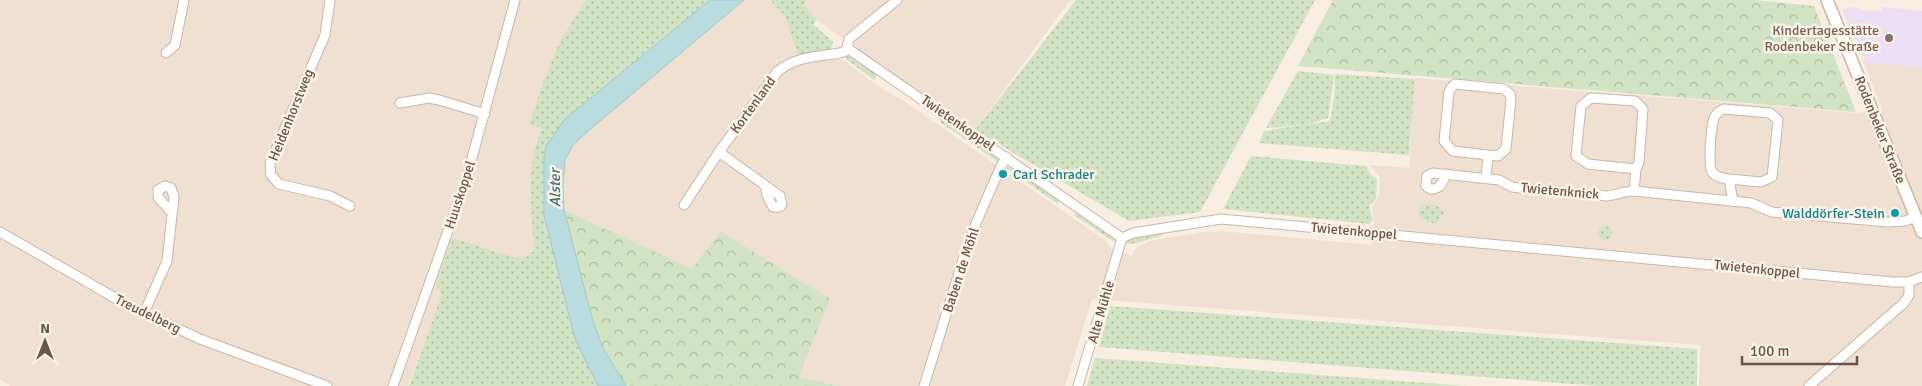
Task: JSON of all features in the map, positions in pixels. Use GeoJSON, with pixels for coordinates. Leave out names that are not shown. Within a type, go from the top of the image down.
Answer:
{"type":"FeatureCollection","features":[{"type":"Feature","properties":{"kind":"street"},"geometry":{"type":"LineString","coordinates":[[166,53],[175,45],[184,0]]}},
{"type":"Feature","properties":{"kind":"street","name":"Heidenhorstweg"},"geometry":{"type":"LineString","coordinates":[[330,0],[325,35],[270,163],[271,175],[279,184],[330,196],[350,206]]}},
{"type":"Feature","properties":{"kind":"street","name":"Huuskoppel"},"geometry":{"type":"LineString","coordinates":[[393,386],[466,180],[515,0]]}},
{"type":"Feature","properties":{"kind":"street"},"geometry":{"type":"LineString","coordinates":[[848,48],[849,40],[897,0]]}},
{"type":"Feature","properties":{"kind":"street","name":"Rodenbeker Straße"},"geometry":{"type":"LineString","coordinates":[[1827,0],[1922,232]]}},
{"type":"Feature","properties":{"kind":"street","name":"Kortenland"},"geometry":{"type":"LineString","coordinates":[[684,205],[777,72],[794,61],[841,53],[848,48]]}},
{"type":"Feature","properties":{"kind":"street","name":"Twietenkoppel"},"geometry":{"type":"LineString","coordinates":[[848,48],[1122,238],[1133,234],[1221,219],[1884,282],[1909,282],[1922,277]]}},
{"type":"Feature","properties":{"kind":"street"},"geometry":{"type":"LineString","coordinates":[[1455,84],[1504,89],[1510,94],[1506,149],[1498,156],[1488,155],[1453,151],[1444,141],[1449,92],[1455,84]]}},
{"type":"Feature","properties":{"kind":"street"},"geometry":{"type":"LineString","coordinates":[[400,103],[429,98],[485,114]]}},
{"type":"Feature","properties":{"kind":"street","name":"Twietenknick"},"geometry":{"type":"LineString","coordinates":[[1634,190],[1636,169],[1639,162],[1643,109],[1636,102],[1590,98],[1581,106],[1576,156],[1588,164],[1636,169]]}},
{"type":"Feature","properties":{"kind":"street"},"geometry":{"type":"LineString","coordinates":[[1724,109],[1770,113],[1778,120],[1772,177],[1761,182],[1729,179],[1718,178],[1712,172],[1710,164],[1714,117],[1720,110],[1724,109]]}},
{"type":"Feature","properties":{"kind":"street"},"geometry":{"type":"LineString","coordinates":[[720,152],[765,185]]}},
{"type":"Feature","properties":{"kind":"street"},"geometry":{"type":"LineString","coordinates":[[1486,178],[1488,155]]}},
{"type":"Feature","properties":{"kind":"street","name":"Baben de Möhl"},"geometry":{"type":"LineString","coordinates":[[924,386],[976,223],[1007,158]]}},
{"type":"Feature","properties":{"kind":"street","name":"Twietenknick"},"geometry":{"type":"LineString","coordinates":[[1446,175],[1499,180],[1512,187],[1607,196],[1615,196],[1634,190],[1751,202],[1772,212],[1888,222],[1905,222],[1916,217]]}},
{"type":"Feature","properties":{"kind":"street"},"geometry":{"type":"LineString","coordinates":[[1729,179],[1733,200]]}},
{"type":"Feature","properties":{"kind":"street"},"geometry":{"type":"LineString","coordinates":[[144,313],[167,261],[172,213]]}},
{"type":"Feature","properties":{"kind":"street","name":"Treudelberg"},"geometry":{"type":"LineString","coordinates":[[0,232],[106,294],[144,313],[302,382],[327,386]]}},
{"type":"Feature","properties":{"kind":"street","name":"Alte Mühle"},"geometry":{"type":"LineString","coordinates":[[1078,386],[1122,238]]}},
{"type":"Feature","properties":{"kind":"street"},"geometry":{"type":"LineString","coordinates":[[1809,386],[1906,302],[1909,282]]}},
{"type":"Feature","properties":{"kind":"shaded area"},"geometry":{"type":"Polygon","coordinates":[[[0,0],[586,0],[560,41],[544,80],[530,125],[542,128],[536,141],[532,192],[534,251],[443,294],[408,386],[11,386],[0,379],[0,0]]]}},
{"type":"Feature","properties":{"kind":"shaded area"},"geometry":{"type":"Polygon","coordinates":[[[744,0],[770,0],[785,16],[799,56],[824,50],[827,60],[842,59],[875,84],[905,102],[1106,241],[1110,248],[1132,256],[1136,248],[1150,241],[1221,231],[1371,245],[1374,219],[1372,207],[1379,195],[1380,177],[1370,165],[1409,168],[1415,78],[1858,113],[1882,109],[1862,59],[1922,65],[1922,386],[1699,386],[1701,345],[1092,299],[1065,386],[839,386],[799,377],[830,299],[721,233],[692,269],[564,210],[565,160],[573,145],[744,0]]]}},
{"type":"Feature","properties":{"kind":"shaded area"},"geometry":{"type":"Polygon","coordinates":[[[807,0],[1070,0],[975,130],[817,20],[804,5],[807,0]]]}},
{"type":"Feature","properties":{"kind":"shaded area","name":"Kindertagesstätte Rodenbeker Straße"},"geometry":{"type":"Polygon","coordinates":[[[1850,7],[1881,12],[1882,7],[1922,11],[1922,68],[1867,63],[1842,10],[1850,7]]]}},
{"type":"Feature","properties":{"kind":"green space"},"geometry":{"type":"Polygon","coordinates":[[[586,0],[744,0],[573,145],[565,160],[564,210],[692,269],[721,232],[830,299],[799,377],[839,386],[409,386],[442,294],[436,285],[452,238],[520,259],[534,251],[531,173],[533,157],[542,128],[529,125],[544,80],[560,41],[586,0]]]}},
{"type":"Feature","properties":{"kind":"green space"},"geometry":{"type":"Polygon","coordinates":[[[770,0],[807,0],[804,5],[817,20],[813,24],[833,42],[831,49],[799,57],[785,16],[770,0]]]}},
{"type":"Feature","properties":{"kind":"green space"},"geometry":{"type":"Polygon","coordinates":[[[1076,0],[1315,0],[1200,212],[1129,221],[975,130],[1076,0]]]}},
{"type":"Feature","properties":{"kind":"green space"},"geometry":{"type":"Polygon","coordinates":[[[1333,0],[1754,0],[1814,6],[1856,112],[1298,66],[1333,0]]]}},
{"type":"Feature","properties":{"kind":"green space"},"geometry":{"type":"Polygon","coordinates":[[[849,54],[878,73],[874,80],[846,59],[845,55],[849,54]]]}},
{"type":"Feature","properties":{"kind":"green space"},"geometry":{"type":"Polygon","coordinates":[[[1298,71],[1334,75],[1328,118],[1304,125],[1266,128],[1298,71]]]}},
{"type":"Feature","properties":{"kind":"green space"},"geometry":{"type":"Polygon","coordinates":[[[1335,74],[1415,79],[1409,155],[1259,143],[1264,131],[1330,121],[1334,99],[1335,74]]]}},
{"type":"Feature","properties":{"kind":"green space"},"geometry":{"type":"Polygon","coordinates":[[[942,118],[999,157],[998,162],[940,122],[942,118]]]}},
{"type":"Feature","properties":{"kind":"green space"},"geometry":{"type":"Polygon","coordinates":[[[1251,156],[1366,166],[1370,174],[1377,179],[1376,199],[1369,206],[1373,220],[1369,224],[1223,209],[1251,156]]]}},
{"type":"Feature","properties":{"kind":"green space"},"geometry":{"type":"Polygon","coordinates":[[[1013,167],[1061,199],[1058,204],[1006,168],[1013,167]]]}},
{"type":"Feature","properties":{"kind":"green space"},"geometry":{"type":"Polygon","coordinates":[[[1430,204],[1439,207],[1444,213],[1436,224],[1419,218],[1419,205],[1430,204]]]}},
{"type":"Feature","properties":{"kind":"green space"},"geometry":{"type":"Polygon","coordinates":[[[564,210],[692,269],[721,232],[830,299],[799,377],[835,386],[626,386],[602,346],[593,321],[564,210]]]}},
{"type":"Feature","properties":{"kind":"green space"},"geometry":{"type":"Polygon","coordinates":[[[1077,211],[1114,237],[1116,243],[1074,215],[1077,211]]]}},
{"type":"Feature","properties":{"kind":"green space"},"geometry":{"type":"Polygon","coordinates":[[[1602,226],[1608,226],[1612,233],[1608,240],[1602,240],[1598,236],[1598,230],[1602,226]]]}},
{"type":"Feature","properties":{"kind":"green space"},"geometry":{"type":"Polygon","coordinates":[[[1161,231],[1162,236],[1125,244],[1136,236],[1161,231]]]}},
{"type":"Feature","properties":{"kind":"green space"},"geometry":{"type":"Polygon","coordinates":[[[1110,306],[1697,349],[1697,386],[1598,386],[1099,347],[1110,306]]]}},
{"type":"Feature","properties":{"kind":"green space"},"geometry":{"type":"Polygon","coordinates":[[[1095,358],[1467,386],[1087,386],[1095,358]]]}},
{"type":"Feature","properties":{"kind":"water","name":"Alster"},"geometry":{"type":"Polygon","coordinates":[[[710,0],[744,0],[588,131],[573,145],[565,160],[564,210],[593,321],[602,346],[626,386],[598,386],[575,339],[544,215],[544,158],[546,146],[565,119],[710,0]]]}},
{"type":"Feature","properties":{"kind":"waterway"},"geometry":{"type":"LineString","coordinates":[[858,50],[878,64]]}},
{"type":"Feature","properties":{"kind":"waterway"},"geometry":{"type":"LineString","coordinates":[[887,70],[907,84]]}},
{"type":"Feature","properties":{"kind":"place","name":"Kindertagesstätte Rodenbeker Straße"},"geometry":{"type":"Point","coordinates":[1889,38]}},
{"type":"Feature","properties":{"kind":"place","name":"Carl Schrader"},"geometry":{"type":"Point","coordinates":[1003,174]}},
{"type":"Feature","properties":{"kind":"place","name":"Walddörfer-Stein"},"geometry":{"type":"Point","coordinates":[1895,213]}}]}
